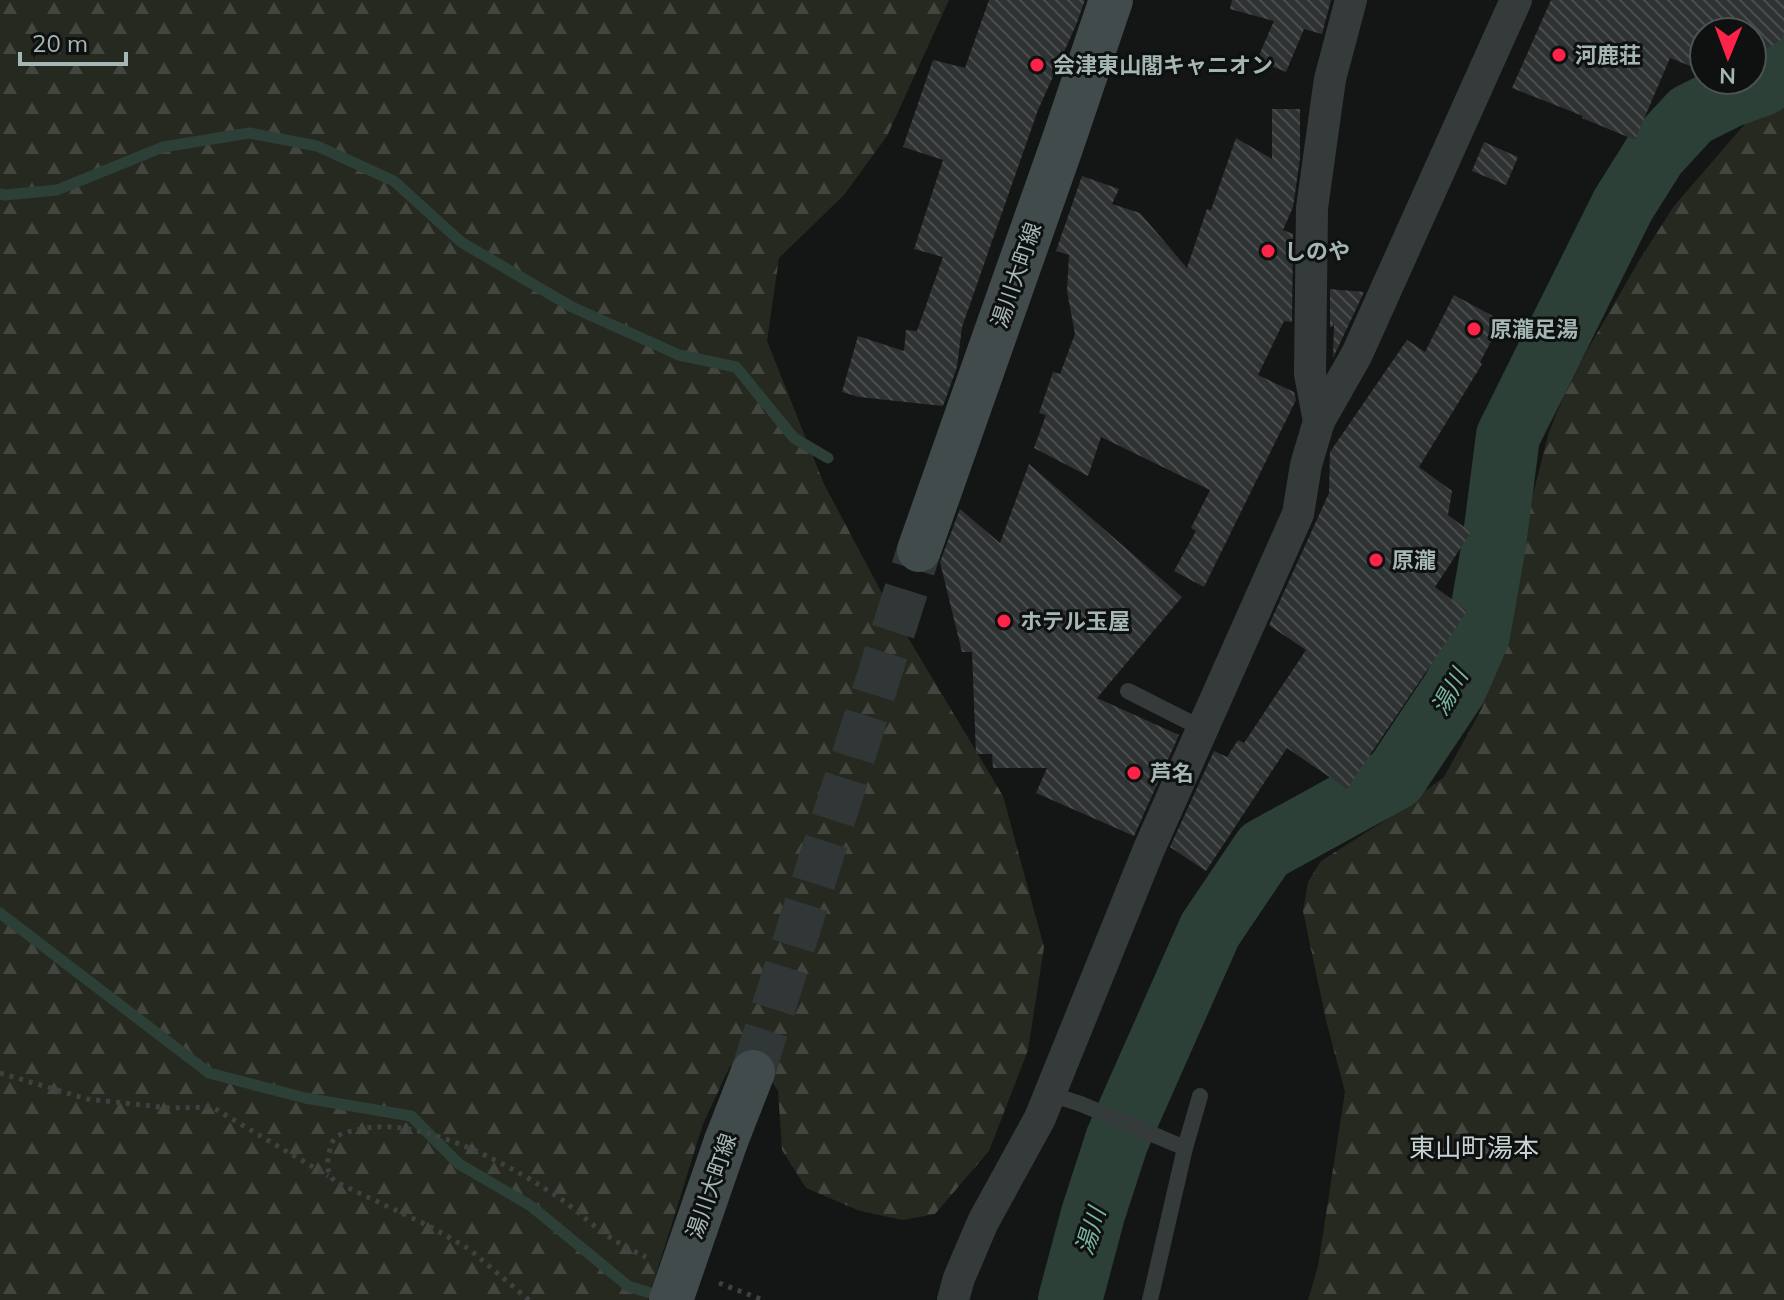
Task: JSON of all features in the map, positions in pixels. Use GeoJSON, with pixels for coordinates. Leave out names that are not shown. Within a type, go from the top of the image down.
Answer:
{"type":"FeatureCollection","features":[{"type":"Feature","properties":{"kind":"main road","name":"湯川大町線"},"geometry":{"type":"LineString","coordinates":[[919,550],[1111,0]]}},
{"type":"Feature","properties":{"kind":"main road","name":"湯川大町線"},"geometry":{"type":"LineString","coordinates":[[663,1281],[726,1141],[753,1072]]}},
{"type":"Feature","properties":{"kind":"street"},"geometry":{"type":"LineString","coordinates":[[1319,421],[1310,374],[1312,208],[1330,79],[1351,0]]}},
{"type":"Feature","properties":{"kind":"street"},"geometry":{"type":"LineString","coordinates":[[953,1300],[983,1222],[1040,1118],[1149,849],[1298,514],[1306,465],[1319,421],[1357,354],[1516,0]]}},
{"type":"Feature","properties":{"kind":"lane"},"geometry":{"type":"LineString","coordinates":[[1128,691],[1203,729]]}},
{"type":"Feature","properties":{"kind":"lane"},"geometry":{"type":"LineString","coordinates":[[1050,1094],[1185,1148]]}},
{"type":"Feature","properties":{"kind":"lane"},"geometry":{"type":"LineString","coordinates":[[1150,1300],[1200,1096]]}},
{"type":"Feature","properties":{"kind":"path"},"geometry":{"type":"LineString","coordinates":[[0,1073],[87,1099],[170,1108],[212,1107],[336,1182],[433,1228],[469,1249],[529,1300]]}},
{"type":"Feature","properties":{"kind":"path"},"geometry":{"type":"LineString","coordinates":[[329,1177],[328,1154],[337,1135],[363,1128],[390,1127],[410,1129],[448,1140],[486,1156],[565,1202],[663,1281]]}},
{"type":"Feature","properties":{"kind":"path"},"geometry":{"type":"LineString","coordinates":[[716,1282],[763,1300]]}},
{"type":"Feature","properties":{"kind":"green space"},"geometry":{"type":"Polygon","coordinates":[[[0,0],[949,0],[887,136],[844,195],[779,258],[767,341],[824,484],[886,601],[1003,796],[1044,947],[1028,1050],[989,1151],[935,1214],[903,1220],[860,1211],[806,1188],[782,1150],[778,1091],[760,1064],[730,1066],[703,1124],[648,1300],[0,1300],[0,0]]]}},
{"type":"Feature","properties":{"kind":"green space"},"geometry":{"type":"Polygon","coordinates":[[[1784,86],[1784,1300],[1308,1300],[1318,1266],[1345,1092],[1303,911],[1308,882],[1321,861],[1384,821],[1444,777],[1482,708],[1502,651],[1529,510],[1549,432],[1570,380],[1674,206],[1744,125],[1784,86]]]}},
{"type":"Feature","properties":{"kind":"building"},"geometry":{"type":"Polygon","coordinates":[[[989,0],[1085,0],[1038,110],[962,327],[957,367],[943,406],[859,397],[842,392],[858,336],[904,351],[906,330],[917,331],[943,257],[914,249],[943,160],[903,147],[933,60],[965,68],[989,0]]]}},
{"type":"Feature","properties":{"kind":"building"},"geometry":{"type":"Polygon","coordinates":[[[1232,0],[1331,0],[1322,34],[1304,29],[1286,72],[1257,60],[1274,21],[1230,9],[1232,0]]]}},
{"type":"Feature","properties":{"kind":"building"},"geometry":{"type":"Polygon","coordinates":[[[1551,0],[1784,0],[1782,39],[1768,48],[1768,16],[1688,16],[1688,65],[1670,58],[1635,140],[1512,88],[1551,0]]]}},
{"type":"Feature","properties":{"kind":"building"},"geometry":{"type":"Polygon","coordinates":[[[1272,109],[1300,109],[1300,158],[1293,207],[1283,230],[1293,234],[1292,322],[1284,321],[1258,375],[1294,392],[1296,400],[1204,587],[1174,571],[1196,531],[1191,528],[1210,490],[1101,437],[1088,476],[1034,448],[1046,415],[1039,413],[1053,372],[1060,374],[1075,334],[1067,291],[1069,255],[1056,251],[1082,176],[1119,189],[1112,204],[1140,213],[1187,268],[1236,138],[1272,159],[1272,109]]]}},
{"type":"Feature","properties":{"kind":"building"},"geometry":{"type":"Polygon","coordinates":[[[1484,142],[1518,157],[1506,185],[1472,171],[1484,142]]]}},
{"type":"Feature","properties":{"kind":"building"},"geometry":{"type":"Polygon","coordinates":[[[1330,289],[1364,292],[1333,358],[1334,323],[1330,327],[1330,289]]]}},
{"type":"Feature","properties":{"kind":"building","name":"原瀧"},"geometry":{"type":"Polygon","coordinates":[[[1454,295],[1502,321],[1480,362],[1482,364],[1419,467],[1452,491],[1448,515],[1471,532],[1435,587],[1467,611],[1347,789],[1287,748],[1206,871],[1170,847],[1214,751],[1227,757],[1238,740],[1244,743],[1306,650],[1269,625],[1329,493],[1330,452],[1407,340],[1425,352],[1454,295]]]}},
{"type":"Feature","properties":{"kind":"building"},"geometry":{"type":"Polygon","coordinates":[[[1029,464],[1182,597],[1097,698],[1179,735],[1134,836],[1036,793],[1047,768],[993,768],[992,754],[976,754],[972,652],[962,652],[940,562],[960,509],[1000,543],[1029,464]]]}},
{"type":"Feature","properties":{"kind":"waterway","name":"湯川"},"geometry":{"type":"LineString","coordinates":[[1070,1300],[1117,1140],[1210,930],[1264,850],[1395,778],[1455,688],[1478,635],[1508,436],[1623,205],[1655,154],[1691,115],[1762,84],[1784,65]]}},
{"type":"Feature","properties":{"kind":"waterway"},"geometry":{"type":"LineString","coordinates":[[0,194],[57,190],[163,147],[249,133],[317,146],[394,181],[461,242],[572,307],[679,355],[736,367],[794,438],[828,458]]}},
{"type":"Feature","properties":{"kind":"waterway"},"geometry":{"type":"LineString","coordinates":[[0,913],[209,1073],[305,1098],[411,1116],[459,1164],[531,1206],[628,1286],[663,1297]]}},
{"type":"Feature","properties":{"kind":"tunnel"},"geometry":{"type":"LineString","coordinates":[[753,1072],[919,550]]}},
{"type":"Feature","properties":{"kind":"place","name":"河鹿荘"},"geometry":{"type":"Point","coordinates":[1559,55]}},
{"type":"Feature","properties":{"kind":"place","name":"会津東山閣キャニオン"},"geometry":{"type":"Point","coordinates":[1037,65]}},
{"type":"Feature","properties":{"kind":"place","name":"しのや"},"geometry":{"type":"Point","coordinates":[1268,251]}},
{"type":"Feature","properties":{"kind":"place","name":"原瀧足湯"},"geometry":{"type":"Point","coordinates":[1474,329]}},
{"type":"Feature","properties":{"kind":"place","name":"原瀧"},"geometry":{"type":"Point","coordinates":[1376,560]}},
{"type":"Feature","properties":{"kind":"place","name":"ホテル玉屋"},"geometry":{"type":"Point","coordinates":[1004,621]}},
{"type":"Feature","properties":{"kind":"place","name":"芦名"},"geometry":{"type":"Point","coordinates":[1134,773]}},
{"type":"Feature","properties":{"kind":"district","name":"東山町湯本"},"geometry":{"type":"Point","coordinates":[1474,1147]}}]}
